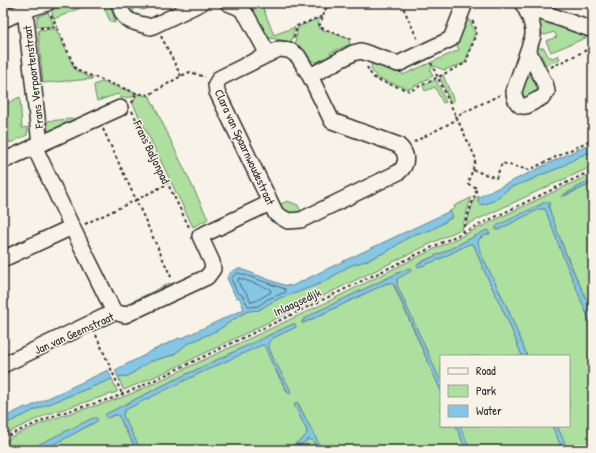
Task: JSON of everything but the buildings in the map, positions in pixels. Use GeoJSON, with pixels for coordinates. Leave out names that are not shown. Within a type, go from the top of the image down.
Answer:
{"type":"FeatureCollection","features":[{"type":"Feature","properties":{"kind":"street"},"geometry":{"type":"LineString","coordinates":[[3,20],[25,10],[47,3]]}},
{"type":"Feature","properties":{"kind":"street"},"geometry":{"type":"LineString","coordinates":[[119,3],[122,15],[128,20],[150,27],[201,3]]}},
{"type":"Feature","properties":{"kind":"street"},"geometry":{"type":"LineString","coordinates":[[228,3],[240,8],[247,16],[268,54]]}},
{"type":"Feature","properties":{"kind":"street"},"geometry":{"type":"LineString","coordinates":[[310,76],[353,53],[360,52],[398,64],[451,39],[465,3]]}},
{"type":"Feature","properties":{"kind":"street"},"geometry":{"type":"LineString","coordinates":[[523,4],[593,30]]}},
{"type":"Feature","properties":{"kind":"street"},"geometry":{"type":"LineString","coordinates":[[523,4],[534,29],[514,91],[514,97],[522,106],[526,106],[544,96],[547,92],[546,86],[528,51]]}},
{"type":"Feature","properties":{"kind":"street","name":"Frans Verpoortenstraat"},"geometry":{"type":"LineString","coordinates":[[25,10],[37,145]]}},
{"type":"Feature","properties":{"kind":"street","name":"Clara van Spaarnwoudestraat"},"geometry":{"type":"LineString","coordinates":[[291,51],[279,49],[220,78],[216,84],[218,92],[276,214],[288,221],[300,220],[399,172],[403,169],[406,161],[406,156],[402,148]]}},
{"type":"Feature","properties":{"kind":"street"},"geometry":{"type":"LineString","coordinates":[[291,51],[298,56],[310,76],[332,121],[398,145],[402,148]]}},
{"type":"Feature","properties":{"kind":"street"},"geometry":{"type":"LineString","coordinates":[[3,161],[98,118],[125,109]]}},
{"type":"Feature","properties":{"kind":"street"},"geometry":{"type":"LineString","coordinates":[[37,145],[73,228],[114,312]]}},
{"type":"Feature","properties":{"kind":"street"},"geometry":{"type":"LineString","coordinates":[[200,236],[270,203]]}},
{"type":"Feature","properties":{"kind":"street"},"geometry":{"type":"LineString","coordinates":[[3,259],[73,228]]}},
{"type":"Feature","properties":{"kind":"street","name":"Jan van Geemstraat"},"geometry":{"type":"LineString","coordinates":[[3,365],[114,312],[124,315],[207,277],[213,269],[212,262],[200,236]]}},
{"type":"Feature","properties":{"kind":"path"},"geometry":{"type":"LineString","coordinates":[[328,3],[319,27],[358,42],[360,52]]}},
{"type":"Feature","properties":{"kind":"path"},"geometry":{"type":"LineString","coordinates":[[372,3],[378,5],[382,3]]}},
{"type":"Feature","properties":{"kind":"path"},"geometry":{"type":"LineString","coordinates":[[402,3],[476,159],[468,184],[477,188],[462,232]]}},
{"type":"Feature","properties":{"kind":"path"},"geometry":{"type":"LineString","coordinates":[[593,12],[591,12],[593,15]]}},
{"type":"Feature","properties":{"kind":"path"},"geometry":{"type":"LineString","coordinates":[[291,51],[297,26],[323,16]]}},
{"type":"Feature","properties":{"kind":"path"},"geometry":{"type":"LineString","coordinates":[[156,24],[180,76]]}},
{"type":"Feature","properties":{"kind":"path"},"geometry":{"type":"LineString","coordinates":[[27,29],[57,27],[76,70],[136,93],[149,95],[180,76],[190,72],[217,82]]}},
{"type":"Feature","properties":{"kind":"path"},"geometry":{"type":"LineString","coordinates":[[539,72],[593,46]]}},
{"type":"Feature","properties":{"kind":"path"},"geometry":{"type":"LineString","coordinates":[[402,148],[454,121],[456,116],[502,94],[514,91]]}},
{"type":"Feature","properties":{"kind":"path"},"geometry":{"type":"LineString","coordinates":[[125,109],[136,93]]}},
{"type":"Feature","properties":{"kind":"path","name":"Frans Baljonpad"},"geometry":{"type":"LineString","coordinates":[[125,109],[132,110],[192,234],[200,236]]}},
{"type":"Feature","properties":{"kind":"path"},"geometry":{"type":"LineString","coordinates":[[98,118],[177,291]]}},
{"type":"Feature","properties":{"kind":"path"},"geometry":{"type":"LineString","coordinates":[[473,170],[496,178],[502,163],[529,170],[593,139]]}},
{"type":"Feature","properties":{"kind":"path","name":"Inlaagsedijk"},"geometry":{"type":"LineString","coordinates":[[3,438],[48,418],[113,398],[193,362],[593,170]]}},
{"type":"Feature","properties":{"kind":"path"},"geometry":{"type":"LineString","coordinates":[[73,228],[136,200],[167,184]]}},
{"type":"Feature","properties":{"kind":"path"},"geometry":{"type":"LineString","coordinates":[[90,324],[122,394]]}},
{"type":"Feature","properties":{"kind":"green space"},"geometry":{"type":"Polygon","coordinates":[[[77,3],[92,3],[54,19],[51,10],[77,3]]]}},
{"type":"Feature","properties":{"kind":"green space"},"geometry":{"type":"Polygon","coordinates":[[[102,3],[111,3],[115,23],[110,21],[102,3]]]}},
{"type":"Feature","properties":{"kind":"green space"},"geometry":{"type":"Polygon","coordinates":[[[123,3],[160,3],[143,10],[135,7],[132,15],[123,3]]]}},
{"type":"Feature","properties":{"kind":"green space"},"geometry":{"type":"Polygon","coordinates":[[[245,3],[261,3],[274,35],[295,27],[291,42],[265,37],[245,3]]]}},
{"type":"Feature","properties":{"kind":"green space"},"geometry":{"type":"Polygon","coordinates":[[[466,11],[475,33],[465,63],[444,70],[434,66],[430,69],[433,76],[409,89],[377,78],[371,69],[372,59],[401,71],[403,75],[459,50],[455,41],[466,11]]]}},
{"type":"Feature","properties":{"kind":"green space"},"geometry":{"type":"Polygon","coordinates":[[[48,12],[54,26],[37,27],[37,17],[48,12]]]}},
{"type":"Feature","properties":{"kind":"green space"},"geometry":{"type":"Polygon","coordinates":[[[540,17],[586,33],[588,37],[551,52],[546,41],[557,37],[554,32],[545,35],[538,33],[538,20],[540,17]]]}},
{"type":"Feature","properties":{"kind":"green space"},"geometry":{"type":"Polygon","coordinates":[[[319,18],[318,28],[349,39],[350,44],[330,53],[332,56],[318,62],[314,62],[309,58],[303,49],[295,43],[298,27],[319,18]]]}},
{"type":"Feature","properties":{"kind":"green space"},"geometry":{"type":"Polygon","coordinates":[[[56,29],[75,70],[93,79],[43,83],[38,30],[56,29]]]}},
{"type":"Feature","properties":{"kind":"green space"},"geometry":{"type":"Polygon","coordinates":[[[5,30],[7,59],[3,60],[3,31],[5,30]]]}},
{"type":"Feature","properties":{"kind":"green space"},"geometry":{"type":"Polygon","coordinates":[[[537,48],[544,48],[548,56],[553,58],[558,55],[560,59],[546,65],[537,48]]]}},
{"type":"Feature","properties":{"kind":"green space"},"geometry":{"type":"Polygon","coordinates":[[[529,61],[542,86],[540,92],[524,98],[519,94],[529,61]]]}},
{"type":"Feature","properties":{"kind":"green space"},"geometry":{"type":"Polygon","coordinates":[[[443,75],[454,101],[450,102],[440,77],[443,75]]]}},
{"type":"Feature","properties":{"kind":"green space"},"geometry":{"type":"Polygon","coordinates":[[[436,80],[446,102],[443,103],[435,87],[425,91],[423,85],[436,80]]]}},
{"type":"Feature","properties":{"kind":"green space"},"geometry":{"type":"Polygon","coordinates":[[[102,82],[135,93],[133,97],[121,98],[118,94],[97,101],[94,85],[102,82]]]}},
{"type":"Feature","properties":{"kind":"green space"},"geometry":{"type":"Polygon","coordinates":[[[137,94],[150,96],[208,219],[193,227],[133,104],[137,94]]]}},
{"type":"Feature","properties":{"kind":"green space"},"geometry":{"type":"Polygon","coordinates":[[[20,97],[22,128],[28,127],[27,135],[10,143],[3,128],[3,105],[20,97]]]}},
{"type":"Feature","properties":{"kind":"green space"},"geometry":{"type":"Polygon","coordinates":[[[83,118],[48,133],[47,121],[83,118]]]}},
{"type":"Feature","properties":{"kind":"green space"},"geometry":{"type":"Polygon","coordinates":[[[593,151],[593,166],[466,225],[475,197],[479,197],[479,203],[482,205],[493,201],[511,187],[559,168],[580,156],[593,151]]]}},
{"type":"Feature","properties":{"kind":"green space"},"geometry":{"type":"Polygon","coordinates":[[[593,173],[593,179],[563,195],[567,195],[593,183],[593,318],[554,224],[550,212],[549,202],[546,202],[496,227],[496,230],[539,209],[545,209],[546,211],[593,329],[593,450],[568,450],[557,427],[570,427],[570,355],[527,355],[507,307],[478,247],[478,241],[488,234],[487,230],[423,261],[422,266],[440,259],[469,244],[474,245],[522,355],[440,355],[440,380],[397,285],[397,279],[412,269],[411,268],[316,312],[302,321],[302,323],[304,323],[387,283],[393,284],[440,389],[440,427],[456,427],[466,450],[322,450],[298,403],[294,404],[307,434],[286,450],[141,450],[123,416],[125,410],[151,396],[258,346],[265,346],[281,382],[288,393],[291,392],[272,355],[268,343],[273,338],[296,327],[295,324],[293,324],[106,414],[108,418],[114,415],[119,416],[125,430],[137,450],[41,450],[97,421],[90,420],[27,450],[3,450],[3,442],[22,432],[60,416],[133,393],[325,303],[593,173]]]}},
{"type":"Feature","properties":{"kind":"green space"},"geometry":{"type":"Polygon","coordinates":[[[471,198],[461,229],[170,370],[124,390],[123,389],[118,377],[128,376],[149,362],[173,355],[187,344],[218,330],[248,311],[259,310],[280,298],[324,282],[349,266],[388,251],[415,234],[435,228],[453,217],[450,211],[455,208],[454,206],[471,198]]]}},
{"type":"Feature","properties":{"kind":"green space"},"geometry":{"type":"Polygon","coordinates":[[[287,201],[298,205],[301,212],[289,213],[279,205],[287,201]]]}},
{"type":"Feature","properties":{"kind":"green space"},"geometry":{"type":"Polygon","coordinates":[[[170,283],[171,286],[132,305],[131,302],[170,283]]]}},
{"type":"Feature","properties":{"kind":"green space"},"geometry":{"type":"Polygon","coordinates":[[[112,379],[117,392],[48,414],[3,435],[3,425],[41,407],[112,379]]]}},
{"type":"Feature","properties":{"kind":"green space"},"geometry":{"type":"Polygon","coordinates":[[[460,427],[552,427],[563,450],[470,450],[460,427]]]}},
{"type":"Feature","properties":{"kind":"green space"},"geometry":{"type":"Polygon","coordinates":[[[309,439],[313,441],[317,450],[292,450],[309,439]]]}},
{"type":"Feature","properties":{"kind":"water"},"geometry":{"type":"Polygon","coordinates":[[[593,142],[593,151],[580,156],[559,168],[511,187],[493,201],[482,205],[479,203],[479,197],[593,142]]]}},
{"type":"Feature","properties":{"kind":"water"},"geometry":{"type":"Polygon","coordinates":[[[593,179],[593,183],[561,197],[563,195],[593,179]]]}},
{"type":"Feature","properties":{"kind":"water"},"geometry":{"type":"Polygon","coordinates":[[[546,202],[550,203],[548,206],[568,260],[585,296],[593,318],[593,329],[545,209],[539,209],[498,230],[495,228],[498,225],[546,202]]]}},
{"type":"Feature","properties":{"kind":"water"},"geometry":{"type":"Polygon","coordinates":[[[450,211],[453,216],[435,228],[415,234],[388,251],[349,266],[324,282],[280,298],[259,310],[248,311],[218,330],[187,344],[173,355],[149,362],[128,376],[118,377],[115,370],[147,353],[244,309],[239,297],[236,298],[227,278],[234,270],[241,269],[284,285],[292,286],[450,211]]]}},
{"type":"Feature","properties":{"kind":"water"},"geometry":{"type":"Polygon","coordinates":[[[488,230],[490,234],[482,236],[478,243],[481,254],[507,307],[527,355],[522,355],[474,245],[469,244],[440,259],[419,267],[417,266],[418,264],[488,230]]]}},
{"type":"Feature","properties":{"kind":"water"},"geometry":{"type":"Polygon","coordinates":[[[409,268],[412,269],[397,279],[397,285],[440,380],[440,389],[395,286],[392,283],[387,283],[302,323],[303,320],[316,312],[409,268]]]}},
{"type":"Feature","properties":{"kind":"water"},"geometry":{"type":"Polygon","coordinates":[[[295,324],[296,327],[273,338],[268,343],[272,355],[291,392],[289,394],[269,357],[265,346],[262,345],[200,373],[125,410],[123,416],[141,450],[137,450],[118,415],[108,418],[105,415],[170,382],[295,324]]]}},
{"type":"Feature","properties":{"kind":"water"},"geometry":{"type":"Polygon","coordinates":[[[108,370],[112,379],[41,407],[3,425],[3,418],[108,370]]]}},
{"type":"Feature","properties":{"kind":"water"},"geometry":{"type":"Polygon","coordinates":[[[297,402],[322,450],[317,450],[313,441],[309,439],[292,450],[286,450],[307,434],[294,404],[297,402]]]}},
{"type":"Feature","properties":{"kind":"water"},"geometry":{"type":"Polygon","coordinates":[[[93,418],[98,419],[97,421],[64,439],[41,450],[27,450],[93,418]]]}},
{"type":"Feature","properties":{"kind":"water"},"geometry":{"type":"Polygon","coordinates":[[[456,427],[460,427],[470,450],[466,450],[456,427]]]}},
{"type":"Feature","properties":{"kind":"water"},"geometry":{"type":"Polygon","coordinates":[[[552,427],[557,427],[568,450],[563,450],[552,427]]]}}]}
